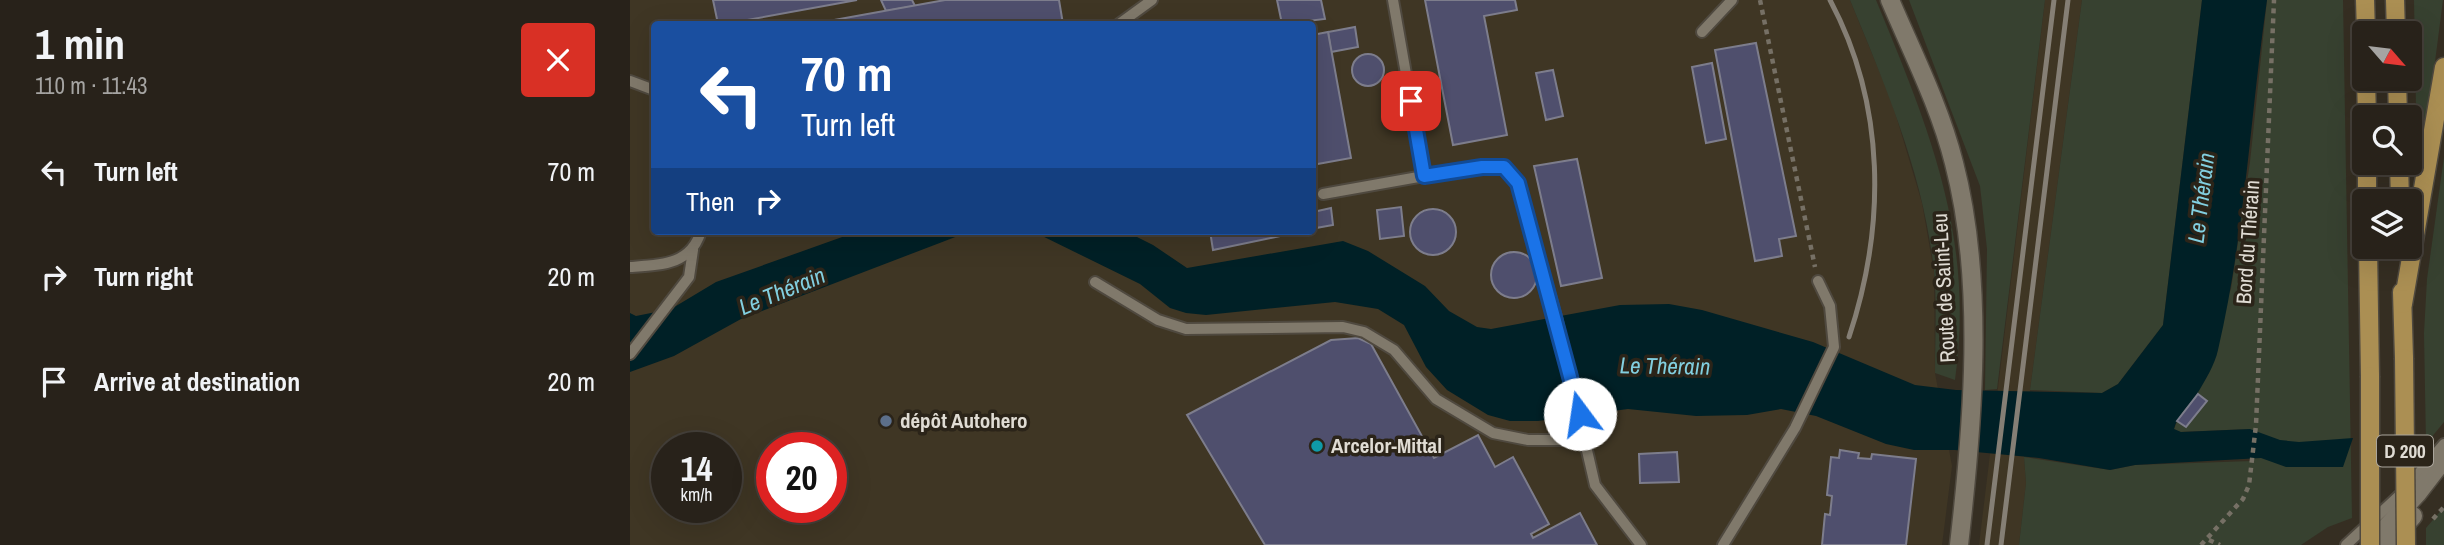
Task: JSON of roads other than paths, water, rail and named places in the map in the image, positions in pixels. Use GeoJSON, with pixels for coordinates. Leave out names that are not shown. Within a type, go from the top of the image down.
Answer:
{"type":"FeatureCollection","features":[{"type":"Feature","properties":{"kind":"main road"},"geometry":{"type":"LineString","coordinates":[[2365,0],[2366,21]]}},
{"type":"Feature","properties":{"kind":"main road"},"geometry":{"type":"LineString","coordinates":[[2395,0],[2396,21]]}},
{"type":"Feature","properties":{"kind":"main road"},"geometry":{"type":"LineString","coordinates":[[2403,304],[2444,67]]}},
{"type":"Feature","properties":{"kind":"main road","name":"D 200"},"geometry":{"type":"LineString","coordinates":[[2368,259],[2370,545]]}},
{"type":"Feature","properties":{"kind":"main road","name":"D 200"},"geometry":{"type":"LineString","coordinates":[[2401,259],[2406,545]]}},
{"type":"Feature","properties":{"kind":"street","name":"Route de Saint-Leu"},"geometry":{"type":"LineString","coordinates":[[1890,0],[1940,118],[1960,189],[1971,278],[1971,384],[1968,464],[1959,545]]}},
{"type":"Feature","properties":{"kind":"street"},"geometry":{"type":"LineString","coordinates":[[2370,545],[2417,494],[2444,459]]}},
{"type":"Feature","properties":{"kind":"street"},"geometry":{"type":"LineString","coordinates":[[2388,545],[2444,479]]}},
{"type":"Feature","properties":{"kind":"lane"},"geometry":{"type":"LineString","coordinates":[[1123,21],[1152,0]]}},
{"type":"Feature","properties":{"kind":"lane"},"geometry":{"type":"LineString","coordinates":[[1393,0],[1424,176]]}},
{"type":"Feature","properties":{"kind":"lane"},"geometry":{"type":"LineString","coordinates":[[1702,32],[1732,0]]}},
{"type":"Feature","properties":{"kind":"lane"},"geometry":{"type":"LineString","coordinates":[[630,81],[651,89]]}},
{"type":"Feature","properties":{"kind":"lane"},"geometry":{"type":"LineString","coordinates":[[1323,194],[1482,167],[1504,167],[1518,183],[1556,317],[1595,485],[1641,545]]}},
{"type":"Feature","properties":{"kind":"lane"},"geometry":{"type":"LineString","coordinates":[[630,355],[689,277],[693,250],[699,235]]}},
{"type":"Feature","properties":{"kind":"lane"},"geometry":{"type":"LineString","coordinates":[[630,267],[675,262],[693,250]]}},
{"type":"Feature","properties":{"kind":"lane"},"geometry":{"type":"LineString","coordinates":[[1723,545],[1795,428],[1834,346],[1830,306],[1818,281]]}},
{"type":"Feature","properties":{"kind":"lane"},"geometry":{"type":"LineString","coordinates":[[1095,282],[1157,320],[1186,329],[1343,327],[1364,332],[1394,350],[1436,399],[1493,433],[1528,440],[1586,440]]}},
{"type":"Feature","properties":{"kind":"lane"},"geometry":{"type":"LineString","coordinates":[[2346,545],[2401,494],[2444,444]]}},
{"type":"Feature","properties":{"kind":"water","name":"Le Thérain"},"geometry":{"type":"Polygon","coordinates":[[[2202,0],[2267,0],[2235,263],[2218,350],[2206,378],[2174,429],[2181,432],[2250,429],[2280,440],[2299,442],[2353,438],[2343,467],[2286,467],[2261,458],[2135,465],[2110,470],[2039,458],[1955,450],[1914,450],[1886,444],[1816,416],[1781,409],[1747,415],[1696,416],[1628,409],[1538,421],[1510,421],[1488,415],[1447,390],[1426,367],[1404,325],[1378,309],[1335,302],[1206,315],[1186,313],[1170,308],[1140,284],[1040,235],[1133,235],[1187,268],[1343,241],[1368,251],[1425,286],[1449,311],[1477,327],[1491,329],[1620,305],[1669,304],[1702,310],[1813,342],[1915,385],[1956,390],[2102,393],[2118,384],[2163,325],[2202,0]]]}},
{"type":"Feature","properties":{"kind":"water","name":"Le Thérain"},"geometry":{"type":"Polygon","coordinates":[[[848,235],[961,235],[741,319],[674,356],[630,372],[630,313],[636,316],[671,309],[716,282],[848,235]]]}},
{"type":"Feature","properties":{"kind":"railway"},"geometry":{"type":"LineString","coordinates":[[1830,0],[1862,81],[1874,166],[1870,252],[1849,337]]}},
{"type":"Feature","properties":{"kind":"railway"},"geometry":{"type":"LineString","coordinates":[[1987,545],[2054,0]]}},
{"type":"Feature","properties":{"kind":"railway"},"geometry":{"type":"LineString","coordinates":[[2001,545],[2068,0]]}},
{"type":"Feature","properties":{"kind":"place","name":"dépôt Autohero"},"geometry":{"type":"Point","coordinates":[886,421]}},
{"type":"Feature","properties":{"kind":"place","name":"Arcelor-Mittal"},"geometry":{"type":"Point","coordinates":[1317,446]}}]}
